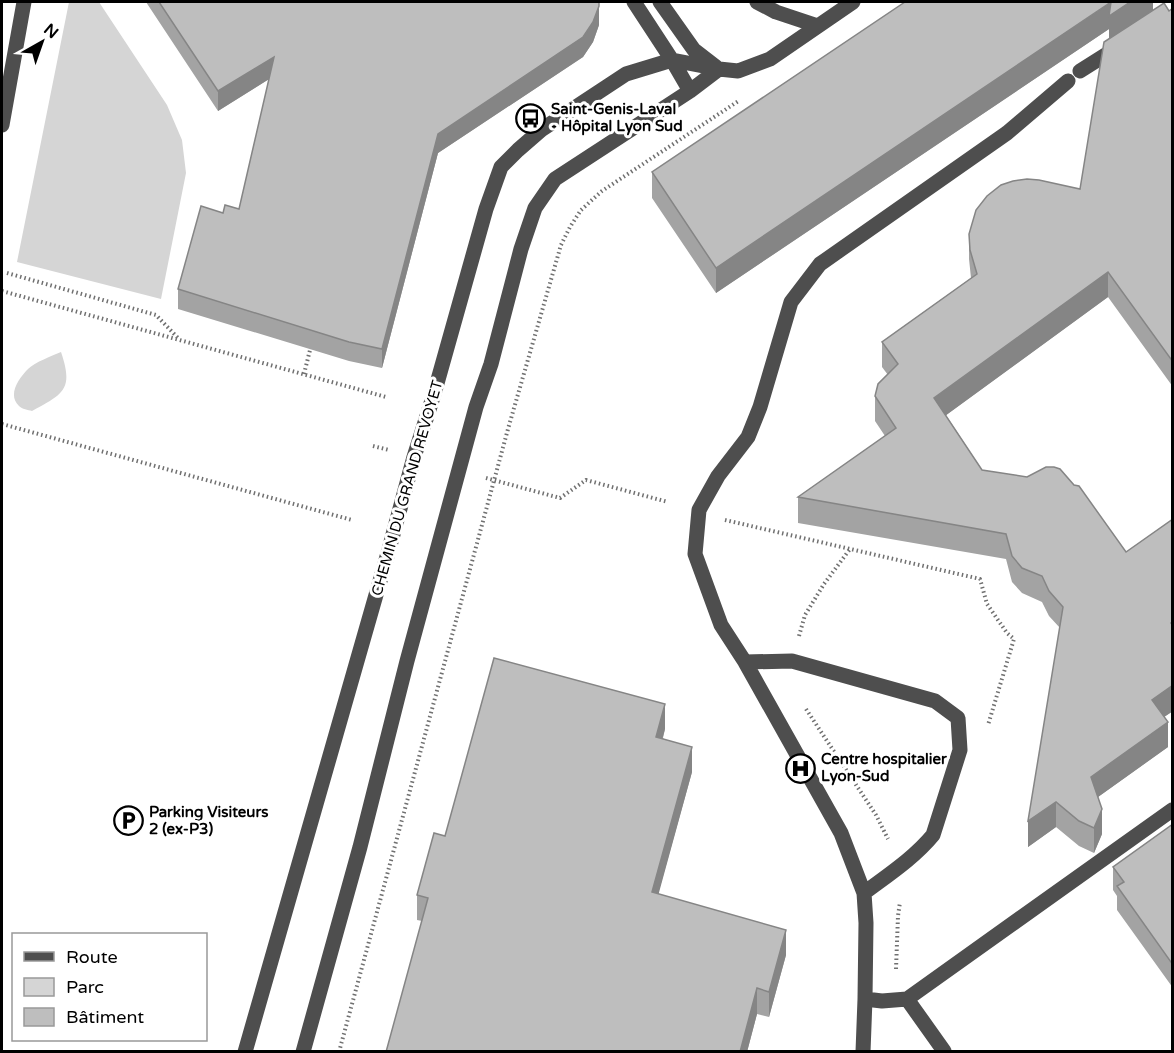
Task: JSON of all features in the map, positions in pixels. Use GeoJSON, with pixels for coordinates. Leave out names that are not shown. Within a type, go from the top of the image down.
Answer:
{"type":"FeatureCollection","features":[{"type":"Feature","properties":{"kind":"street"},"geometry":{"type":"LineString","coordinates":[[2,125],[24,2]]}},
{"type":"Feature","properties":{"kind":"street"},"geometry":{"type":"LineString","coordinates":[[634,2],[690,91]]}},
{"type":"Feature","properties":{"kind":"street"},"geometry":{"type":"LineString","coordinates":[[303,1052],[360,848],[407,661],[476,407],[491,364],[521,249],[535,208],[555,179],[690,91],[719,69],[694,50],[660,2]]}},
{"type":"Feature","properties":{"kind":"street"},"geometry":{"type":"LineString","coordinates":[[757,2],[776,12],[818,26]]}},
{"type":"Feature","properties":{"kind":"street","name":"CHEMIN DU GRAND REVOYET"},"geometry":{"type":"LineString","coordinates":[[245,1052],[414,457],[486,209],[501,168],[541,130],[626,74],[672,60],[738,71],[770,58],[853,2]]}},
{"type":"Feature","properties":{"kind":"street"},"geometry":{"type":"LineString","coordinates":[[863,1052],[866,923],[864,893],[841,833],[745,662],[721,625],[695,554],[699,510],[718,476],[748,437],[760,406],[791,302],[820,264],[1007,133],[1074,76],[1125,41]]}},
{"type":"Feature","properties":{"kind":"street"},"geometry":{"type":"LineString","coordinates":[[745,662],[792,661],[934,701],[958,718],[960,750],[933,835],[902,865],[864,893]]}},
{"type":"Feature","properties":{"kind":"street"},"geometry":{"type":"LineString","coordinates":[[865,999],[882,1001],[907,999],[1173,810]]}},
{"type":"Feature","properties":{"kind":"street"},"geometry":{"type":"LineString","coordinates":[[907,999],[944,1051]]}},
{"type":"Feature","properties":{"kind":"path"},"geometry":{"type":"LineString","coordinates":[[339,1052],[508,429],[561,244],[581,210],[602,191],[748,95]]}},
{"type":"Feature","properties":{"kind":"path"},"geometry":{"type":"LineString","coordinates":[[7,273],[156,315],[179,340]]}},
{"type":"Feature","properties":{"kind":"path"},"geometry":{"type":"LineString","coordinates":[[2,291],[386,397]]}},
{"type":"Feature","properties":{"kind":"path"},"geometry":{"type":"LineString","coordinates":[[304,374],[310,350]]}},
{"type":"Feature","properties":{"kind":"path"},"geometry":{"type":"LineString","coordinates":[[2,424],[352,520]]}},
{"type":"Feature","properties":{"kind":"path"},"geometry":{"type":"LineString","coordinates":[[373,446],[414,457]]}},
{"type":"Feature","properties":{"kind":"path"},"geometry":{"type":"LineString","coordinates":[[460,470],[560,498],[586,480],[668,502]]}},
{"type":"Feature","properties":{"kind":"green space"},"geometry":{"type":"Polygon","coordinates":[[[69,2],[99,2],[167,105],[182,140],[186,173],[161,299],[17,262],[69,2]]]}},
{"type":"Feature","properties":{"kind":"green space"},"geometry":{"type":"Polygon","coordinates":[[[61,352],[66,375],[63,389],[51,400],[32,411],[20,407],[14,397],[14,392],[21,377],[35,364],[61,352]]]}},
{"type":"Feature","properties":{"kind":"building"},"geometry":{"type":"Polygon","coordinates":[[[159,2],[599,2],[599,6],[593,22],[583,37],[438,134],[382,349],[349,342],[178,289],[201,206],[223,213],[225,205],[239,209],[274,57],[218,91],[159,2]]]}},
{"type":"Feature","properties":{"kind":"building"},"geometry":{"type":"Polygon","coordinates":[[[905,2],[1111,2],[716,268],[652,172],[905,2]]]}},
{"type":"Feature","properties":{"kind":"building"},"geometry":{"type":"Polygon","coordinates":[[[1111,2],[1130,2],[1109,16],[1111,2]]]}},
{"type":"Feature","properties":{"kind":"building"},"geometry":{"type":"Polygon","coordinates":[[[1164,3],[1169,11],[1173,8],[1173,362],[1108,272],[934,398],[982,470],[1027,477],[1046,467],[1060,469],[1074,485],[1079,486],[1126,552],[1173,519],[1173,622],[1171,623],[1173,626],[1173,685],[1152,700],[1168,722],[1091,777],[1102,809],[1094,828],[1079,821],[1056,802],[1028,821],[1063,607],[1049,591],[1042,576],[1022,568],[1012,556],[1006,534],[798,497],[896,428],[875,396],[878,384],[898,364],[882,342],[977,274],[970,250],[969,234],[976,210],[987,196],[1001,185],[1027,179],[1080,189],[1104,42],[1164,3]]]}},
{"type":"Feature","properties":{"kind":"building"},"geometry":{"type":"Polygon","coordinates":[[[494,658],[665,704],[656,737],[692,747],[652,892],[786,930],[769,992],[757,988],[740,1052],[386,1052],[428,898],[417,895],[434,833],[445,836],[494,658]]]}},
{"type":"Feature","properties":{"kind":"building"},"geometry":{"type":"Polygon","coordinates":[[[1173,824],[1173,965],[1117,886],[1124,882],[1113,867],[1173,824]]]}},
{"type":"Feature","properties":{"kind":"place","name":"Saint-Genis-Laval - Hôpital Lyon Sud"},"geometry":{"type":"Point","coordinates":[530,118]}},
{"type":"Feature","properties":{"kind":"place","name":"Centre hospitalier Lyon-Sud"},"geometry":{"type":"Point","coordinates":[800,768]}},
{"type":"Feature","properties":{"kind":"place","name":"Parking Visiteurs 2 (ex-P3)"},"geometry":{"type":"Point","coordinates":[128,821]}}]}
